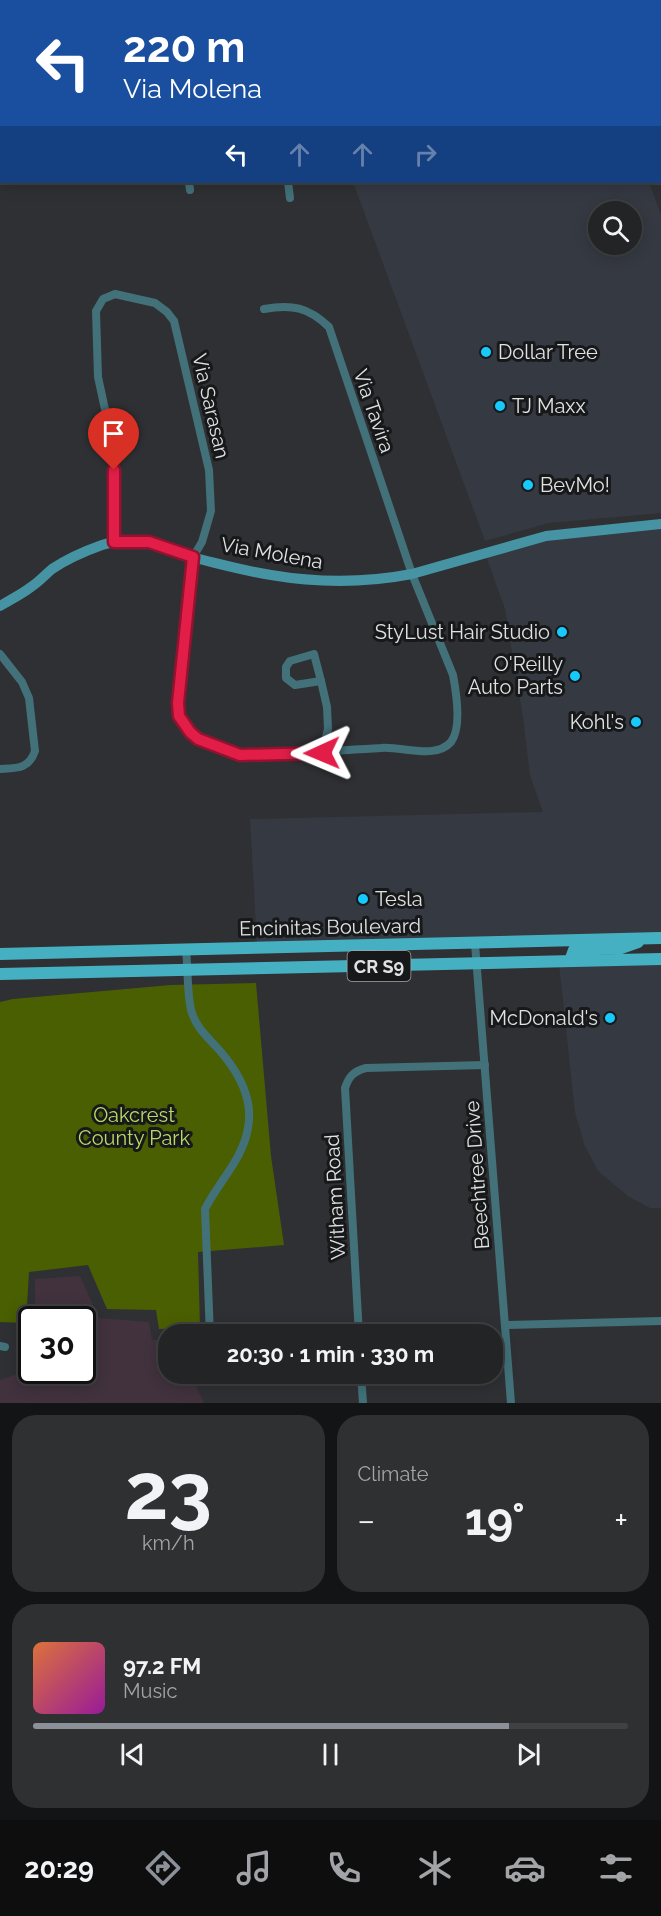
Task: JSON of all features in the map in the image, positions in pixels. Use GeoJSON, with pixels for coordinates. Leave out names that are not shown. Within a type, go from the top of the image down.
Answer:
{"type":"FeatureCollection","features":[{"type":"Feature","properties":{"kind":"main road","name":"Encinitas Boulevard"},"geometry":{"type":"LineString","coordinates":[[0,954],[661,938]]}},
{"type":"Feature","properties":{"kind":"main road"},"geometry":{"type":"LineString","coordinates":[[570,961],[574,950],[621,948],[645,939]]}},
{"type":"Feature","properties":{"kind":"main road","name":"Encinitas Boulevard"},"geometry":{"type":"LineString","coordinates":[[0,974],[661,959]]}},
{"type":"Feature","properties":{"kind":"street"},"geometry":{"type":"LineString","coordinates":[[288,183],[290,198]]}},
{"type":"Feature","properties":{"kind":"street","name":"Via Sarasan"},"geometry":{"type":"LineString","coordinates":[[114,542],[114,451],[98,377],[96,310],[103,299],[115,294],[155,303],[174,321],[209,470],[211,511],[202,542],[193,557],[178,703],[179,716],[198,739],[240,755],[322,753]]}},
{"type":"Feature","properties":{"kind":"street","name":"Via Tavira"},"geometry":{"type":"LineString","coordinates":[[264,309],[282,306],[302,309],[316,314],[329,327],[412,574],[453,675],[456,691],[457,731],[451,742],[440,750],[384,747],[322,753]]}},
{"type":"Feature","properties":{"kind":"street","name":"Via Molena"},"geometry":{"type":"LineString","coordinates":[[0,606],[32,587],[51,570],[70,559],[114,542],[149,542],[193,557],[269,575],[309,581],[339,582],[412,574],[546,536],[661,524]]}},
{"type":"Feature","properties":{"kind":"street"},"geometry":{"type":"LineString","coordinates":[[0,654],[22,682],[29,698],[35,751],[27,765],[0,768]]}},
{"type":"Feature","properties":{"kind":"street"},"geometry":{"type":"LineString","coordinates":[[321,681],[295,685],[286,678],[286,667],[290,661],[314,654],[321,681],[327,707],[328,729],[322,753]]}},
{"type":"Feature","properties":{"kind":"street","name":"Beechtree Drive"},"geometry":{"type":"LineString","coordinates":[[475,944],[511,1403]]}},
{"type":"Feature","properties":{"kind":"street"},"geometry":{"type":"LineString","coordinates":[[186,950],[192,1013],[206,1038],[225,1056],[246,1090],[249,1110],[248,1129],[238,1158],[212,1194],[205,1209],[210,1324]]}},
{"type":"Feature","properties":{"kind":"street","name":"Witham Road"},"geometry":{"type":"LineString","coordinates":[[358,1324],[345,1088],[349,1078],[356,1070],[366,1068],[485,1065]]}},
{"type":"Feature","properties":{"kind":"street"},"geometry":{"type":"LineString","coordinates":[[506,1325],[661,1321]]}},
{"type":"Feature","properties":{"kind":"street"},"geometry":{"type":"LineString","coordinates":[[362,1384],[363,1403]]}},
{"type":"Feature","properties":{"kind":"shaded area"},"geometry":{"type":"Polygon","coordinates":[[[353,183],[649,183],[661,215],[661,513],[549,523],[485,541],[353,183]]]}},
{"type":"Feature","properties":{"kind":"shaded area"},"geometry":{"type":"Polygon","coordinates":[[[661,529],[661,934],[257,945],[250,819],[543,812],[530,776],[523,717],[505,609],[486,556],[559,537],[661,529]]]}},
{"type":"Feature","properties":{"kind":"shaded area"},"geometry":{"type":"Polygon","coordinates":[[[661,962],[661,1208],[650,1208],[628,1196],[598,1171],[584,1144],[575,1112],[559,964],[661,962]]]}},
{"type":"Feature","properties":{"kind":"shaded area"},"geometry":{"type":"Polygon","coordinates":[[[80,1276],[94,1306],[35,1306],[35,1279],[80,1276]]]}},
{"type":"Feature","properties":{"kind":"shaded area"},"geometry":{"type":"Polygon","coordinates":[[[96,1311],[99,1318],[149,1322],[152,1340],[158,1340],[158,1384],[196,1384],[204,1403],[0,1403],[0,1380],[18,1374],[18,1384],[96,1384],[96,1311]]]}},
{"type":"Feature","properties":{"kind":"green space","name":"Oakcrest County Park"},"geometry":{"type":"Polygon","coordinates":[[[256,983],[271,1156],[284,1245],[198,1252],[200,1324],[158,1324],[156,1310],[107,1309],[88,1265],[29,1272],[27,1306],[18,1306],[18,1323],[0,1322],[0,1002],[171,985],[256,983]]]}},
{"type":"Feature","properties":{"kind":"place","name":"Dollar Tree"},"geometry":{"type":"Point","coordinates":[486,352]}},
{"type":"Feature","properties":{"kind":"place","name":"TJ Maxx"},"geometry":{"type":"Point","coordinates":[500,406]}},
{"type":"Feature","properties":{"kind":"place","name":"BevMo!"},"geometry":{"type":"Point","coordinates":[528,485]}},
{"type":"Feature","properties":{"kind":"place","name":"StyLust Hair Studio"},"geometry":{"type":"Point","coordinates":[562,632]}},
{"type":"Feature","properties":{"kind":"place","name":"O'Reilly Auto Parts"},"geometry":{"type":"Point","coordinates":[575,676]}},
{"type":"Feature","properties":{"kind":"place","name":"Kohl's"},"geometry":{"type":"Point","coordinates":[636,722]}},
{"type":"Feature","properties":{"kind":"place","name":"Tesla"},"geometry":{"type":"Point","coordinates":[363,899]}},
{"type":"Feature","properties":{"kind":"place","name":"McDonald's"},"geometry":{"type":"Point","coordinates":[610,1018]}},
{"type":"Feature","properties":{"kind":"route"},"geometry":{"type":"LineString","coordinates":[[114,470],[114,542],[149,542],[193,557],[178,703],[179,716],[190,732],[198,739],[240,755],[322,753]]}}]}
